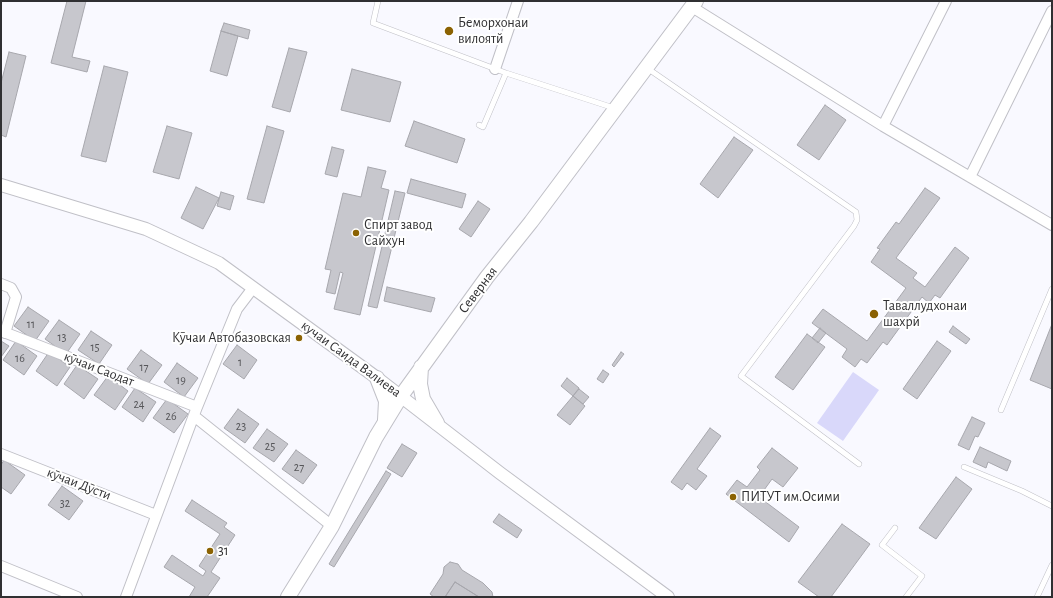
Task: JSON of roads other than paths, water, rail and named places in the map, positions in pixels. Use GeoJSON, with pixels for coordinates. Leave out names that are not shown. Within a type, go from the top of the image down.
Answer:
{"type":"FeatureCollection","features":[{"type":"Feature","properties":{"kind":"main road","name":"Северная"},"geometry":{"type":"LineString","coordinates":[[288,597],[332,526],[385,422],[401,396],[487,278],[694,4]]}},
{"type":"Feature","properties":{"kind":"main road"},"geometry":{"type":"LineString","coordinates":[[421,367],[420,384],[423,399],[437,423]]}},
{"type":"Feature","properties":{"kind":"main road"},"geometry":{"type":"LineString","coordinates":[[377,378],[386,402],[385,422]]}},
{"type":"Feature","properties":{"kind":"street"},"geometry":{"type":"LineString","coordinates":[[495,69],[518,1]]}},
{"type":"Feature","properties":{"kind":"street"},"geometry":{"type":"LineString","coordinates":[[883,126],[946,1]]}},
{"type":"Feature","properties":{"kind":"street"},"geometry":{"type":"LineString","coordinates":[[694,4],[883,126],[1052,225]]}},
{"type":"Feature","properties":{"kind":"street"},"geometry":{"type":"LineString","coordinates":[[970,177],[1052,11]]}},
{"type":"Feature","properties":{"kind":"street","name":"кучаи Саида Валиева"},"geometry":{"type":"LineString","coordinates":[[1,185],[146,229],[219,263],[377,378],[500,473],[668,597]]}},
{"type":"Feature","properties":{"kind":"street"},"geometry":{"type":"LineString","coordinates":[[1,284],[12,288],[16,297],[3,332]]}},
{"type":"Feature","properties":{"kind":"street"},"geometry":{"type":"LineString","coordinates":[[126,597],[156,515],[237,309],[254,288]]}},
{"type":"Feature","properties":{"kind":"street","name":"кӯчаи Саодат"},"geometry":{"type":"LineString","coordinates":[[3,332],[196,412],[332,526]]}},
{"type":"Feature","properties":{"kind":"street","name":"кӯчаи Дӯсти"},"geometry":{"type":"LineString","coordinates":[[1,454],[156,515]]}},
{"type":"Feature","properties":{"kind":"street"},"geometry":{"type":"LineString","coordinates":[[1,566],[77,597]]}},
{"type":"Feature","properties":{"kind":"lane"},"geometry":{"type":"LineString","coordinates":[[378,1],[373,23],[495,69],[616,109]]}},
{"type":"Feature","properties":{"kind":"lane"},"geometry":{"type":"LineString","coordinates":[[647,67],[856,212],[857,220],[854,226],[741,376],[859,464]]}},
{"type":"Feature","properties":{"kind":"lane"},"geometry":{"type":"LineString","coordinates":[[479,125],[483,127],[506,72]]}},
{"type":"Feature","properties":{"kind":"lane"},"geometry":{"type":"LineString","coordinates":[[1001,410],[1052,290]]}},
{"type":"Feature","properties":{"kind":"lane"},"geometry":{"type":"LineString","coordinates":[[964,467],[1022,491],[1052,506]]}},
{"type":"Feature","properties":{"kind":"lane"},"geometry":{"type":"LineString","coordinates":[[895,528],[882,545],[922,576],[906,597]]}},
{"type":"Feature","properties":{"kind":"lane"},"geometry":{"type":"LineString","coordinates":[[1037,597],[1052,565]]}},
{"type":"Feature","properties":{"kind":"place","name":"Беморхонаи вилоятй"},"geometry":{"type":"Point","coordinates":[449,31]}},
{"type":"Feature","properties":{"kind":"place","name":"Спирт завод Сайхун"},"geometry":{"type":"Point","coordinates":[356,233]}},
{"type":"Feature","properties":{"kind":"place","name":"Таваллудхонаи шахрй"},"geometry":{"type":"Point","coordinates":[874,314]}},
{"type":"Feature","properties":{"kind":"place","name":"Кӯчаи Автобазовская"},"geometry":{"type":"Point","coordinates":[299,338]}},
{"type":"Feature","properties":{"kind":"place","name":"ПИТУТ им.Осими"},"geometry":{"type":"Point","coordinates":[733,497]}},
{"type":"Feature","properties":{"kind":"place","name":"31"},"geometry":{"type":"Point","coordinates":[210,551]}}]}
